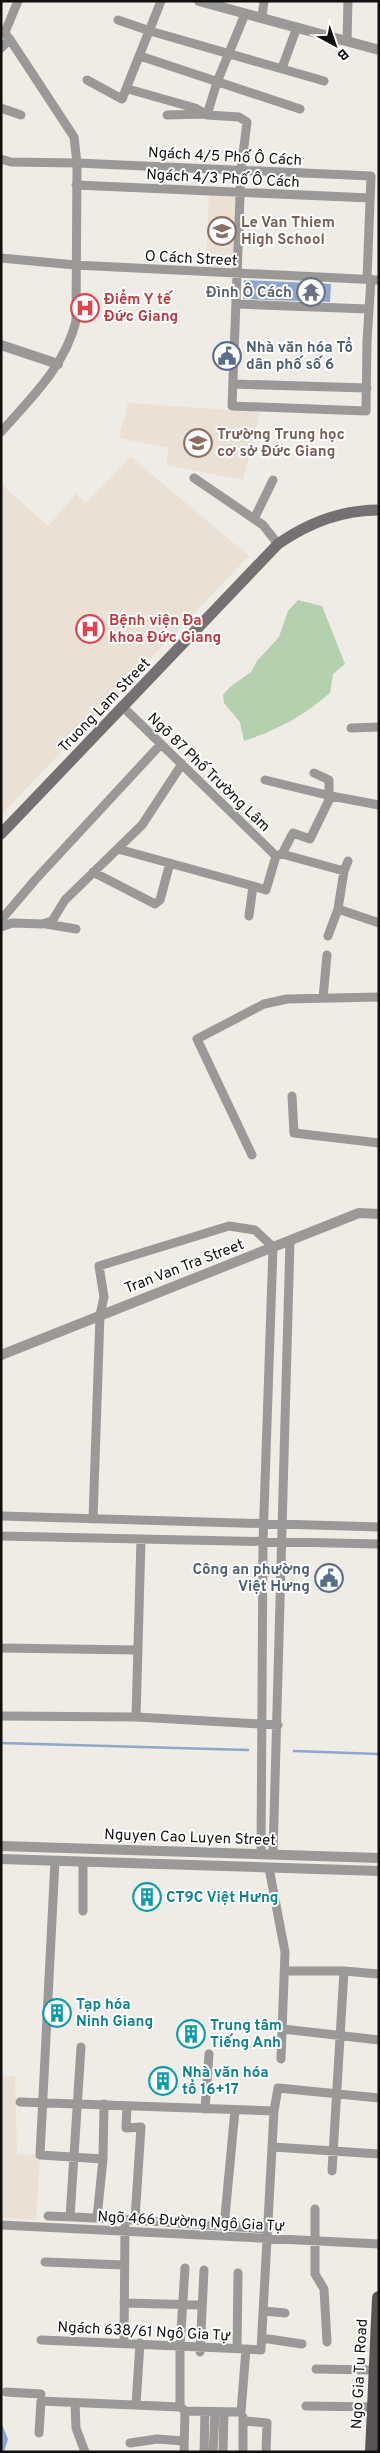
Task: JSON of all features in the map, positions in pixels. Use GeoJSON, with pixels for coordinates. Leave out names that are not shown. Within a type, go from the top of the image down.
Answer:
{"type":"FeatureCollection","features":[{"type":"Feature","properties":{"kind":"main road","name":"Truong Lam Street"},"geometry":{"type":"LineString","coordinates":[[1,834],[278,544],[298,532],[344,512],[379,510]]}},
{"type":"Feature","properties":{"kind":"main road","name":"Ngo Gia Tu Road"},"geometry":{"type":"LineString","coordinates":[[372,2452],[379,2298]]}},
{"type":"Feature","properties":{"kind":"street"},"geometry":{"type":"LineString","coordinates":[[1,432],[58,364],[73,337],[76,321],[77,163],[74,137],[5,32],[18,1]]}},
{"type":"Feature","properties":{"kind":"street"},"geometry":{"type":"LineString","coordinates":[[87,80],[122,98],[128,89],[161,1]]}},
{"type":"Feature","properties":{"kind":"street"},"geometry":{"type":"LineString","coordinates":[[199,1],[379,50]]}},
{"type":"Feature","properties":{"kind":"street"},"geometry":{"type":"LineString","coordinates":[[262,17],[264,1]]}},
{"type":"Feature","properties":{"kind":"street"},"geometry":{"type":"LineString","coordinates":[[347,41],[348,1]]}},
{"type":"Feature","properties":{"kind":"street"},"geometry":{"type":"LineString","coordinates":[[205,115],[245,14]]}},
{"type":"Feature","properties":{"kind":"street"},"geometry":{"type":"LineString","coordinates":[[118,20],[324,81]]}},
{"type":"Feature","properties":{"kind":"street"},"geometry":{"type":"LineString","coordinates":[[282,68],[296,27]]}},
{"type":"Feature","properties":{"kind":"street"},"geometry":{"type":"LineString","coordinates":[[1,48],[9,38]]}},
{"type":"Feature","properties":{"kind":"street"},"geometry":{"type":"LineString","coordinates":[[140,56],[300,108]]}},
{"type":"Feature","properties":{"kind":"street"},"geometry":{"type":"LineString","coordinates":[[128,89],[195,108],[205,115]]}},
{"type":"Feature","properties":{"kind":"street"},"geometry":{"type":"LineString","coordinates":[[1,108],[21,115]]}},
{"type":"Feature","properties":{"kind":"street"},"geometry":{"type":"LineString","coordinates":[[167,114],[239,117],[247,122],[241,170],[232,406],[366,411],[368,309],[372,279],[370,198]]}},
{"type":"Feature","properties":{"kind":"street","name":"Ngách 4/5 Phố Ô Cách"},"geometry":{"type":"LineString","coordinates":[[1,159],[11,162],[77,163],[371,176],[370,198]]}},
{"type":"Feature","properties":{"kind":"street","name":"Ngách 4/3 Phố Ô Cách"},"geometry":{"type":"LineString","coordinates":[[76,185],[370,198]]}},
{"type":"Feature","properties":{"kind":"street","name":"O Cách Street"},"geometry":{"type":"LineString","coordinates":[[1,258],[75,266],[372,279]]}},
{"type":"Feature","properties":{"kind":"street"},"geometry":{"type":"LineString","coordinates":[[236,304],[368,309]]}},
{"type":"Feature","properties":{"kind":"street"},"geometry":{"type":"LineString","coordinates":[[1,345],[58,364]]}},
{"type":"Feature","properties":{"kind":"street"},"geometry":{"type":"LineString","coordinates":[[233,384],[367,388]]}},
{"type":"Feature","properties":{"kind":"street"},"geometry":{"type":"LineString","coordinates":[[194,478],[263,525],[278,544]]}},
{"type":"Feature","properties":{"kind":"street"},"geometry":{"type":"LineString","coordinates":[[254,519],[272,480]]}},
{"type":"Feature","properties":{"kind":"street","name":"Ngõ 87 Phố Trường Lâm"},"geometry":{"type":"LineString","coordinates":[[123,707],[279,855]]}},
{"type":"Feature","properties":{"kind":"street"},"geometry":{"type":"LineString","coordinates":[[351,728],[379,727]]}},
{"type":"Feature","properties":{"kind":"street"},"geometry":{"type":"LineString","coordinates":[[1,920],[34,880],[161,744]]}},
{"type":"Feature","properties":{"kind":"street"},"geometry":{"type":"LineString","coordinates":[[46,924],[52,921],[65,900],[142,825],[182,764]]}},
{"type":"Feature","properties":{"kind":"street"},"geometry":{"type":"LineString","coordinates":[[118,849],[266,890],[279,855],[293,833],[310,839],[330,796],[329,780],[314,773]]}},
{"type":"Feature","properties":{"kind":"street"},"geometry":{"type":"LineString","coordinates":[[265,780],[330,796],[379,805]]}},
{"type":"Feature","properties":{"kind":"street"},"geometry":{"type":"LineString","coordinates":[[279,855],[344,871]]}},
{"type":"Feature","properties":{"kind":"street"},"geometry":{"type":"LineString","coordinates":[[328,936],[338,909],[344,871],[348,861]]}},
{"type":"Feature","properties":{"kind":"street"},"geometry":{"type":"LineString","coordinates":[[93,872],[155,904],[160,900],[170,863]]}},
{"type":"Feature","properties":{"kind":"street"},"geometry":{"type":"LineString","coordinates":[[249,916],[253,886]]}},
{"type":"Feature","properties":{"kind":"street"},"geometry":{"type":"LineString","coordinates":[[338,909],[379,924]]}},
{"type":"Feature","properties":{"kind":"street"},"geometry":{"type":"LineString","coordinates":[[1,927],[24,922],[76,930]]}},
{"type":"Feature","properties":{"kind":"street"},"geometry":{"type":"LineString","coordinates":[[323,998],[327,955]]}},
{"type":"Feature","properties":{"kind":"street"},"geometry":{"type":"LineString","coordinates":[[252,1154],[197,1039],[264,1004],[287,999],[379,997]]}},
{"type":"Feature","properties":{"kind":"street"},"geometry":{"type":"LineString","coordinates":[[292,1096],[294,1134],[379,1143]]}},
{"type":"Feature","properties":{"kind":"street","name":"Tran Van Tra Street"},"geometry":{"type":"LineString","coordinates":[[1,1355],[359,1214],[379,1214]]}},
{"type":"Feature","properties":{"kind":"street"},"geometry":{"type":"LineString","coordinates":[[93,1519],[100,1315],[104,1297],[100,1266],[229,1226],[255,1230],[273,1248],[263,1542],[261,1854]]}},
{"type":"Feature","properties":{"kind":"street"},"geometry":{"type":"LineString","coordinates":[[274,1854],[290,1241]]}},
{"type":"Feature","properties":{"kind":"street"},"geometry":{"type":"LineString","coordinates":[[1,1516],[379,1527]]}},
{"type":"Feature","properties":{"kind":"street"},"geometry":{"type":"LineString","coordinates":[[337,1526],[337,1544]]}},
{"type":"Feature","properties":{"kind":"street"},"geometry":{"type":"LineString","coordinates":[[1,1536],[379,1544]]}},
{"type":"Feature","properties":{"kind":"street"},"geometry":{"type":"LineString","coordinates":[[136,1717],[140,1539]]}},
{"type":"Feature","properties":{"kind":"street"},"geometry":{"type":"LineString","coordinates":[[1,1648],[137,1650]]}},
{"type":"Feature","properties":{"kind":"street"},"geometry":{"type":"LineString","coordinates":[[1,1716],[136,1717],[278,1725]]}},
{"type":"Feature","properties":{"kind":"street","name":"Nguyen Cao Luyen Street"},"geometry":{"type":"LineString","coordinates":[[1,1846],[379,1858]]}},
{"type":"Feature","properties":{"kind":"street","name":"Nguyen Cao Luyen Street"},"geometry":{"type":"LineString","coordinates":[[1,1859],[379,1871]]}},
{"type":"Feature","properties":{"kind":"street"},"geometry":{"type":"LineString","coordinates":[[55,1861],[40,2155],[103,2159]]}},
{"type":"Feature","properties":{"kind":"street"},"geometry":{"type":"LineString","coordinates":[[83,1862],[83,1912]]}},
{"type":"Feature","properties":{"kind":"street"},"geometry":{"type":"LineString","coordinates":[[269,1868],[284,1940],[285,1972],[281,2060]]}},
{"type":"Feature","properties":{"kind":"street"},"geometry":{"type":"LineString","coordinates":[[285,1972],[344,1971],[379,1974]]}},
{"type":"Feature","properties":{"kind":"street"},"geometry":{"type":"LineString","coordinates":[[332,2171],[344,1971]]}},
{"type":"Feature","properties":{"kind":"street"},"geometry":{"type":"LineString","coordinates":[[282,2030],[379,2040]]}},
{"type":"Feature","properties":{"kind":"street"},"geometry":{"type":"LineString","coordinates":[[70,2217],[81,2047]]}},
{"type":"Feature","properties":{"kind":"street"},"geometry":{"type":"LineString","coordinates":[[204,2109],[209,2054]]}},
{"type":"Feature","properties":{"kind":"street"},"geometry":{"type":"LineString","coordinates":[[241,2349],[261,2350],[269,2234],[274,2111],[278,2088],[379,2098]]}},
{"type":"Feature","properties":{"kind":"street"},"geometry":{"type":"LineString","coordinates":[[20,2102],[274,2111]]}},
{"type":"Feature","properties":{"kind":"street"},"geometry":{"type":"LineString","coordinates":[[97,2218],[103,2159],[104,2104]]}},
{"type":"Feature","properties":{"kind":"street"},"geometry":{"type":"LineString","coordinates":[[126,2106],[126,2128]]}},
{"type":"Feature","properties":{"kind":"street"},"geometry":{"type":"LineString","coordinates":[[224,2227],[235,2110]]}},
{"type":"Feature","properties":{"kind":"street"},"geometry":{"type":"LineString","coordinates":[[116,2128],[141,2128],[135,2219]]}},
{"type":"Feature","properties":{"kind":"street"},"geometry":{"type":"LineString","coordinates":[[273,2147],[379,2154]]}},
{"type":"Feature","properties":{"kind":"street"},"geometry":{"type":"LineString","coordinates":[[315,2209],[315,2274],[324,2289],[327,2342]]}},
{"type":"Feature","properties":{"kind":"street"},"geometry":{"type":"LineString","coordinates":[[48,2216],[135,2219],[224,2227],[269,2234]]}},
{"type":"Feature","properties":{"kind":"street"},"geometry":{"type":"LineString","coordinates":[[124,2343],[125,2219]]}},
{"type":"Feature","properties":{"kind":"street","name":"Ngõ 466 Đường Ngô Gia Tự"},"geometry":{"type":"LineString","coordinates":[[1,2225],[125,2231],[269,2234],[315,2241],[379,2244]]}},
{"type":"Feature","properties":{"kind":"street"},"geometry":{"type":"LineString","coordinates":[[45,2262],[124,2265]]}},
{"type":"Feature","properties":{"kind":"street"},"geometry":{"type":"LineString","coordinates":[[184,2268],[180,2347],[184,2452]]}},
{"type":"Feature","properties":{"kind":"street"},"geometry":{"type":"LineString","coordinates":[[200,2350],[204,2270]]}},
{"type":"Feature","properties":{"kind":"street"},"geometry":{"type":"LineString","coordinates":[[238,2273],[243,2452]]}},
{"type":"Feature","properties":{"kind":"street"},"geometry":{"type":"LineString","coordinates":[[124,2303],[202,2305]]}},
{"type":"Feature","properties":{"kind":"street"},"geometry":{"type":"LineString","coordinates":[[264,2311],[285,2313]]}},
{"type":"Feature","properties":{"kind":"street"},"geometry":{"type":"LineString","coordinates":[[262,2338],[302,2344]]}},
{"type":"Feature","properties":{"kind":"street","name":"Ngách 638/61 Ngô Gia Tự"},"geometry":{"type":"LineString","coordinates":[[41,2340],[140,2343],[200,2350],[241,2349]]}},
{"type":"Feature","properties":{"kind":"street"},"geometry":{"type":"LineString","coordinates":[[136,2405],[140,2343]]}},
{"type":"Feature","properties":{"kind":"street"},"geometry":{"type":"LineString","coordinates":[[316,2369],[375,2370]]}},
{"type":"Feature","properties":{"kind":"street"},"geometry":{"type":"LineString","coordinates":[[6,2392],[75,2404],[136,2405],[243,2416],[267,2423],[266,2452]]}},
{"type":"Feature","properties":{"kind":"street"},"geometry":{"type":"LineString","coordinates":[[39,2433],[41,2397]]}},
{"type":"Feature","properties":{"kind":"street"},"geometry":{"type":"LineString","coordinates":[[75,2404],[76,2428],[85,2452]]}},
{"type":"Feature","properties":{"kind":"street"},"geometry":{"type":"LineString","coordinates":[[306,2406],[374,2407]]}},
{"type":"Feature","properties":{"kind":"street"},"geometry":{"type":"LineString","coordinates":[[204,2452],[210,2412]]}},
{"type":"Feature","properties":{"kind":"street"},"geometry":{"type":"LineString","coordinates":[[210,2412],[213,2452]]}},
{"type":"Feature","properties":{"kind":"street"},"geometry":{"type":"LineString","coordinates":[[223,2452],[224,2413]]}},
{"type":"Feature","properties":{"kind":"street"},"geometry":{"type":"LineString","coordinates":[[130,2443],[156,2439],[184,2441]]}},
{"type":"Feature","properties":{"kind":"shaded area","name":"Le Van Thiem High School"},"geometry":{"type":"Polygon","coordinates":[[[209,194],[238,195],[235,268],[206,267],[209,194]]]}},
{"type":"Feature","properties":{"kind":"shaded area","name":"Trường Trung học cơ sở Đức Giang"},"geometry":{"type":"Polygon","coordinates":[[[128,403],[260,412],[243,480],[166,465],[169,448],[119,438],[128,403]]]}},
{"type":"Feature","properties":{"kind":"shaded area","name":"Bệnh viện Đa khoa Đức Giang"},"geometry":{"type":"Polygon","coordinates":[[[131,457],[249,556],[1,815],[1,484],[48,526],[76,494],[86,503],[131,457]]]}},
{"type":"Feature","properties":{"kind":"shaded area"},"geometry":{"type":"Polygon","coordinates":[[[15,2076],[17,2154],[40,2155],[36,2220],[1,2218],[1,2077],[15,2076]]]}},
{"type":"Feature","properties":{"kind":"green space"},"geometry":{"type":"Polygon","coordinates":[[[298,600],[322,606],[345,664],[333,674],[330,693],[319,702],[299,716],[269,732],[244,741],[240,722],[224,703],[223,695],[230,687],[251,672],[257,661],[279,637],[288,611],[298,600]]]}},
{"type":"Feature","properties":{"kind":"water","name":"Đình Ô Cách"},"geometry":{"type":"Polygon","coordinates":[[[244,280],[331,284],[330,302],[243,299],[244,280]]]}},
{"type":"Feature","properties":{"kind":"water"},"geometry":{"type":"Polygon","coordinates":[[[1,2422],[8,2439],[4,2452],[1,2452],[1,2422]]]}},
{"type":"Feature","properties":{"kind":"waterway"},"geometry":{"type":"LineString","coordinates":[[1,1743],[248,1750]]}},
{"type":"Feature","properties":{"kind":"waterway"},"geometry":{"type":"LineString","coordinates":[[294,1751],[379,1754]]}},
{"type":"Feature","properties":{"kind":"place","name":"Le Van Thiem High School"},"geometry":{"type":"Point","coordinates":[222,231]}},
{"type":"Feature","properties":{"kind":"place","name":"Đình Ô Cách"},"geometry":{"type":"Point","coordinates":[311,292]}},
{"type":"Feature","properties":{"kind":"place","name":"Điểm Y tế Đức Giang"},"geometry":{"type":"Point","coordinates":[85,308]}},
{"type":"Feature","properties":{"kind":"place","name":"Nhà văn hóa Tổ dân phố số 6"},"geometry":{"type":"Point","coordinates":[227,356]}},
{"type":"Feature","properties":{"kind":"place","name":"Trường Trung học cơ sở Đức Giang"},"geometry":{"type":"Point","coordinates":[198,443]}},
{"type":"Feature","properties":{"kind":"place","name":"Bệnh viện Đa khoa Đức Giang"},"geometry":{"type":"Point","coordinates":[90,629]}},
{"type":"Feature","properties":{"kind":"place","name":"Công an phường Việt Hưng"},"geometry":{"type":"Point","coordinates":[329,1578]}},
{"type":"Feature","properties":{"kind":"place","name":"CT9C Việt Hưng"},"geometry":{"type":"Point","coordinates":[147,1897]}},
{"type":"Feature","properties":{"kind":"place","name":"Tạp hóa Ninh Giang"},"geometry":{"type":"Point","coordinates":[57,2013]}},
{"type":"Feature","properties":{"kind":"place","name":"Trung tâm Tiếng Anh"},"geometry":{"type":"Point","coordinates":[191,2034]}},
{"type":"Feature","properties":{"kind":"place","name":"Nhà văn hóa tổ 16+17"},"geometry":{"type":"Point","coordinates":[163,2081]}}]}
